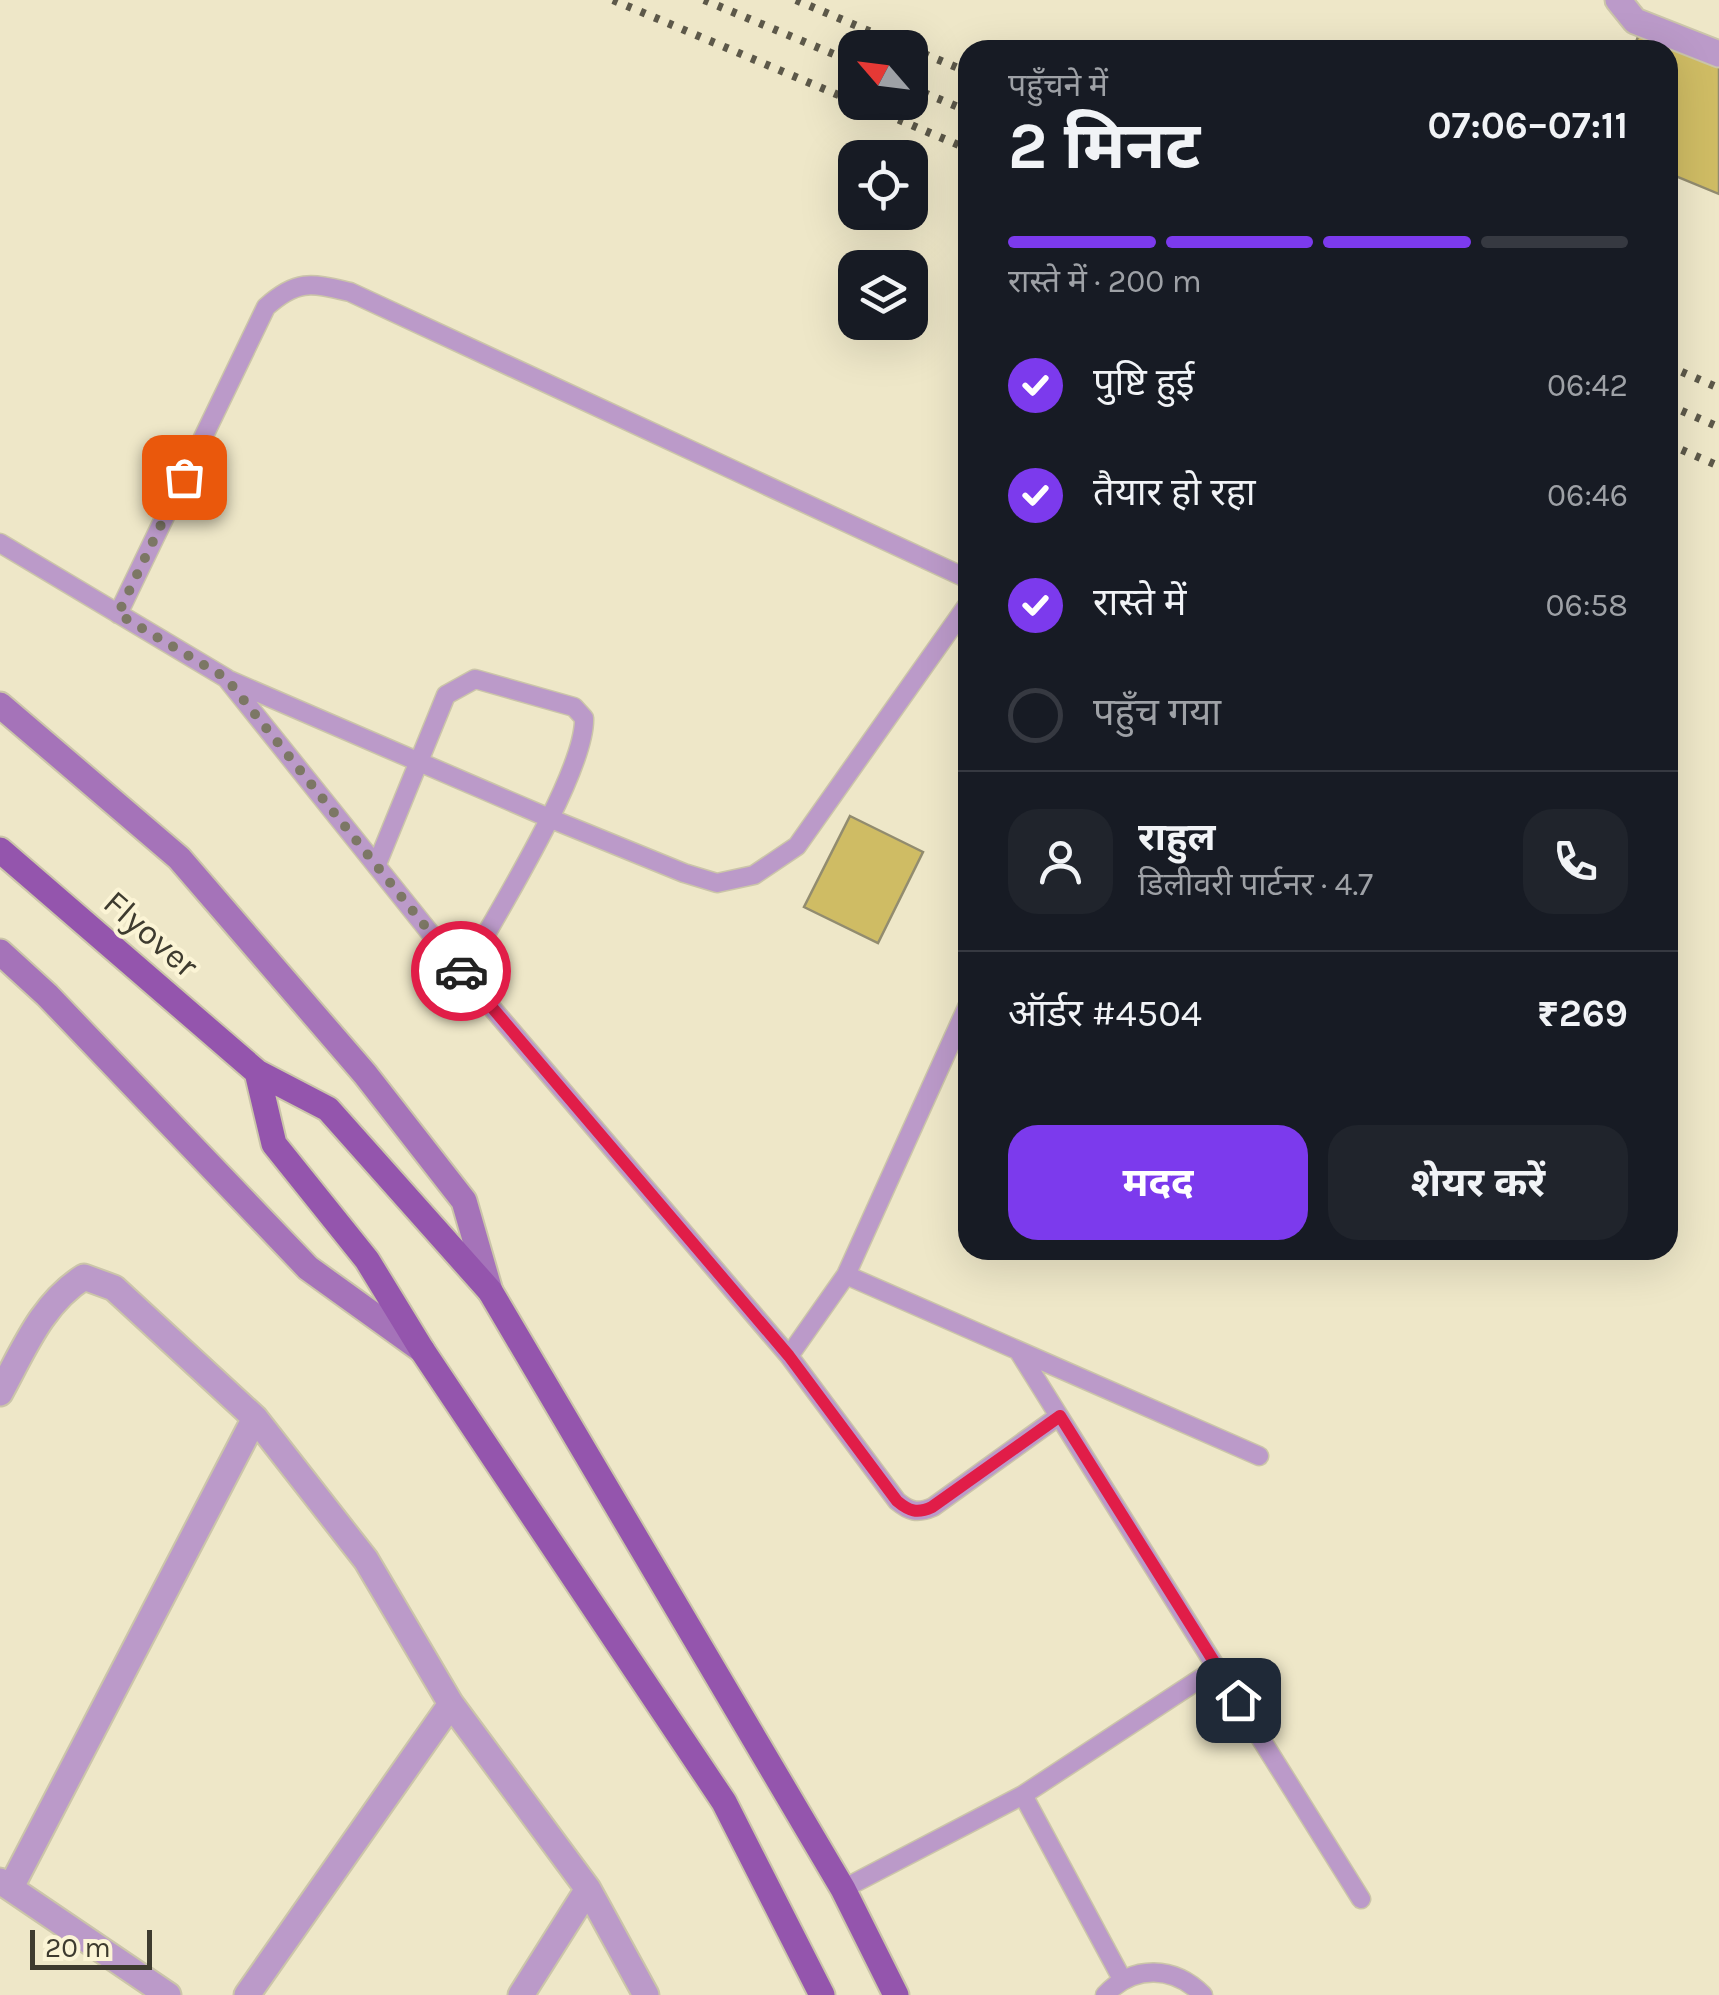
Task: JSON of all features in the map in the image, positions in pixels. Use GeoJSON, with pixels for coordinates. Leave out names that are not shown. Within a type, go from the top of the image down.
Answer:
{"type":"FeatureCollection","features":[{"type":"Feature","properties":{"kind":"main road"},"geometry":{"type":"LineString","coordinates":[[0,706],[179,858],[365,1074],[464,1200],[490,1291]]}},
{"type":"Feature","properties":{"kind":"main road","name":"Flyover"},"geometry":{"type":"LineString","coordinates":[[0,850],[257,1072],[328,1109],[490,1291],[843,1889],[896,1995]]}},
{"type":"Feature","properties":{"kind":"main road"},"geometry":{"type":"LineString","coordinates":[[0,952],[47,995],[308,1268],[422,1350]]}},
{"type":"Feature","properties":{"kind":"main road"},"geometry":{"type":"LineString","coordinates":[[257,1072],[274,1144],[367,1260],[422,1350],[724,1802],[822,1995]]}},
{"type":"Feature","properties":{"kind":"street"},"geometry":{"type":"LineString","coordinates":[[1618,0],[1634,20],[1719,54]]}},
{"type":"Feature","properties":{"kind":"street"},"geometry":{"type":"LineString","coordinates":[[0,1393],[42,1318],[64,1290],[84,1277],[114,1288],[255,1418],[366,1560],[451,1704],[588,1890],[646,1995]]}},
{"type":"Feature","properties":{"kind":"street"},"geometry":{"type":"LineString","coordinates":[[168,1995],[5,1884],[255,1418]]}},
{"type":"Feature","properties":{"kind":"street"},"geometry":{"type":"LineString","coordinates":[[248,1995],[451,1704]]}},
{"type":"Feature","properties":{"kind":"street"},"geometry":{"type":"LineString","coordinates":[[521,1995],[588,1890]]}},
{"type":"Feature","properties":{"kind":"lane"},"geometry":{"type":"LineString","coordinates":[[118,614],[266,307],[287,288],[318,284],[350,292],[958,574]]}},
{"type":"Feature","properties":{"kind":"lane"},"geometry":{"type":"LineString","coordinates":[[0,543],[226,678],[549,818],[717,883],[754,875],[797,846],[958,618]]}},
{"type":"Feature","properties":{"kind":"lane"},"geometry":{"type":"LineString","coordinates":[[226,678],[463,974],[789,1356],[897,1501],[909,1511],[922,1512],[932,1507],[1060,1416]]}},
{"type":"Feature","properties":{"kind":"lane"},"geometry":{"type":"LineString","coordinates":[[376,864],[446,695],[475,679],[574,707],[584,718],[584,734],[549,818],[463,974]]}},
{"type":"Feature","properties":{"kind":"lane"},"geometry":{"type":"LineString","coordinates":[[789,1356],[846,1275],[958,1028]]}},
{"type":"Feature","properties":{"kind":"lane"},"geometry":{"type":"LineString","coordinates":[[846,1275],[1258,1456]]}},
{"type":"Feature","properties":{"kind":"lane"},"geometry":{"type":"LineString","coordinates":[[1019,1352],[1362,1898]]}},
{"type":"Feature","properties":{"kind":"lane"},"geometry":{"type":"LineString","coordinates":[[843,1889],[1023,1795],[1218,1666]]}},
{"type":"Feature","properties":{"kind":"lane"},"geometry":{"type":"LineString","coordinates":[[1023,1795],[1122,1979]]}},
{"type":"Feature","properties":{"kind":"lane"},"geometry":{"type":"LineString","coordinates":[[1105,1995],[1122,1979],[1143,1972],[1165,1972],[1185,1979],[1203,1995]]}},
{"type":"Feature","properties":{"kind":"building"},"geometry":{"type":"Polygon","coordinates":[[[1678,49],[1719,65],[1719,194],[1678,177],[1678,49]]]}},
{"type":"Feature","properties":{"kind":"building"},"geometry":{"type":"Polygon","coordinates":[[[850,816],[923,852],[878,943],[804,907],[850,816]]]}},
{"type":"Feature","properties":{"kind":"railway"},"geometry":{"type":"LineString","coordinates":[[613,0],[838,95]]}},
{"type":"Feature","properties":{"kind":"railway"},"geometry":{"type":"LineString","coordinates":[[704,0],[838,56]]}},
{"type":"Feature","properties":{"kind":"railway"},"geometry":{"type":"LineString","coordinates":[[796,0],[867,30]]}},
{"type":"Feature","properties":{"kind":"railway"},"geometry":{"type":"LineString","coordinates":[[928,55],[958,68]]}},
{"type":"Feature","properties":{"kind":"railway"},"geometry":{"type":"LineString","coordinates":[[928,94],[958,107]]}},
{"type":"Feature","properties":{"kind":"railway"},"geometry":{"type":"LineString","coordinates":[[900,120],[958,145]]}},
{"type":"Feature","properties":{"kind":"railway"},"geometry":{"type":"LineString","coordinates":[[1678,370],[1719,388]]}},
{"type":"Feature","properties":{"kind":"railway"},"geometry":{"type":"LineString","coordinates":[[1678,409],[1719,427]]}},
{"type":"Feature","properties":{"kind":"railway"},"geometry":{"type":"LineString","coordinates":[[1678,448],[1719,466]]}},
{"type":"Feature","properties":{"kind":"way so far"},"geometry":{"type":"LineString","coordinates":[[184,477],[118,614],[226,678],[461,971]]}},
{"type":"Feature","properties":{"kind":"route"},"geometry":{"type":"LineString","coordinates":[[461,971],[789,1356],[897,1501],[909,1511],[922,1512],[932,1507],[1060,1416],[1238,1700]]}}]}
